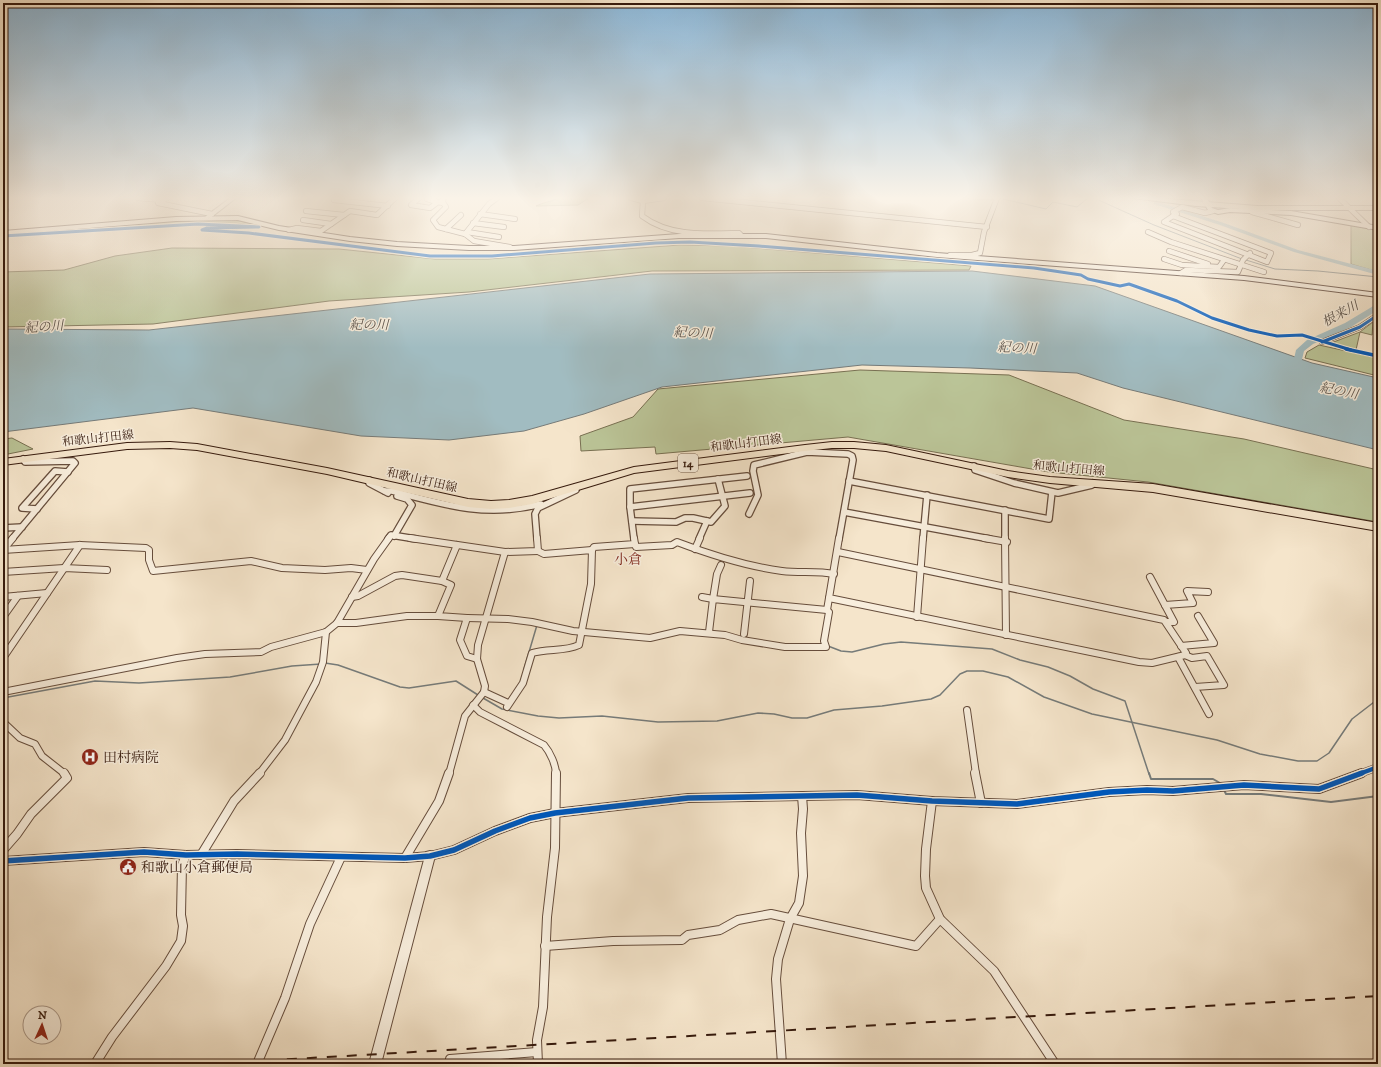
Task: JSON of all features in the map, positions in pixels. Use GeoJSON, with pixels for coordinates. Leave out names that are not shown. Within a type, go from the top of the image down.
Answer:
{"type":"FeatureCollection","features":[{"type":"Feature","properties":{"kind":"main road"},"geometry":{"type":"LineString","coordinates":[[460,248],[514,248]]}},
{"type":"Feature","properties":{"kind":"main road"},"geometry":{"type":"LineString","coordinates":[[874,248],[937,255],[1244,278],[1378,295]]}},
{"type":"Feature","properties":{"kind":"main road","name":"和歌山打田線"},"geometry":{"type":"LineString","coordinates":[[3,462],[127,446],[170,445],[236,454],[369,480],[468,503],[491,505],[532,500],[634,470],[806,450],[832,445],[867,446],[886,448],[1050,480],[1153,488],[1378,527]]}},
{"type":"Feature","properties":{"kind":"street"},"geometry":{"type":"LineString","coordinates":[[937,255],[972,255],[980,253],[981,248]]}},
{"type":"Feature","properties":{"kind":"street"},"geometry":{"type":"LineString","coordinates":[[1188,248],[1264,272]]}},
{"type":"Feature","properties":{"kind":"street"},"geometry":{"type":"LineString","coordinates":[[1181,273],[1186,270],[1238,272],[1244,259],[1248,255],[1255,248],[1271,253],[1268,262],[1248,255],[1230,248]]}},
{"type":"Feature","properties":{"kind":"street"},"geometry":{"type":"LineString","coordinates":[[1169,251],[1215,267]]}},
{"type":"Feature","properties":{"kind":"street"},"geometry":{"type":"LineString","coordinates":[[1164,259],[1182,265],[1219,268],[1224,260]]}},
{"type":"Feature","properties":{"kind":"street"},"geometry":{"type":"LineString","coordinates":[[1322,342],[1360,327],[1378,315]]}},
{"type":"Feature","properties":{"kind":"street"},"geometry":{"type":"LineString","coordinates":[[337,623],[352,624],[378,619],[417,616],[508,619],[532,622],[581,632],[650,638],[680,631],[709,632],[742,640],[785,647],[826,647],[824,641],[829,612],[829,598],[838,552],[852,456],[848,454],[806,450],[754,465],[753,471],[758,495],[749,514]]}},
{"type":"Feature","properties":{"kind":"street"},"geometry":{"type":"LineString","coordinates":[[3,550],[75,463],[73,461],[25,462],[23,459]]}},
{"type":"Feature","properties":{"kind":"street"},"geometry":{"type":"LineString","coordinates":[[974,466],[975,470],[1014,483],[1058,493],[1092,485],[1093,483]]}},
{"type":"Feature","properties":{"kind":"street"},"geometry":{"type":"LineString","coordinates":[[37,509],[22,508],[55,471],[68,472]]}},
{"type":"Feature","properties":{"kind":"street"},"geometry":{"type":"LineString","coordinates":[[635,544],[630,507],[630,489],[747,476]]}},
{"type":"Feature","properties":{"kind":"street"},"geometry":{"type":"LineString","coordinates":[[632,521],[676,522],[685,518],[693,518],[710,522],[725,506],[718,479]]}},
{"type":"Feature","properties":{"kind":"street"},"geometry":{"type":"LineString","coordinates":[[369,480],[368,483],[393,495],[407,499],[412,505],[394,536]]}},
{"type":"Feature","properties":{"kind":"street"},"geometry":{"type":"LineString","coordinates":[[849,481],[1049,519],[1052,492]]}},
{"type":"Feature","properties":{"kind":"street"},"geometry":{"type":"LineString","coordinates":[[538,551],[535,514],[538,508],[576,490],[576,486]]}},
{"type":"Feature","properties":{"kind":"street"},"geometry":{"type":"LineString","coordinates":[[385,491],[392,491],[484,512],[517,510],[547,503]]}},
{"type":"Feature","properties":{"kind":"street"},"geometry":{"type":"LineString","coordinates":[[630,507],[750,494]]}},
{"type":"Feature","properties":{"kind":"street"},"geometry":{"type":"LineString","coordinates":[[917,616],[927,495]]}},
{"type":"Feature","properties":{"kind":"street"},"geometry":{"type":"LineString","coordinates":[[1006,510],[1006,635]]}},
{"type":"Feature","properties":{"kind":"street"},"geometry":{"type":"LineString","coordinates":[[844,512],[1007,542]]}},
{"type":"Feature","properties":{"kind":"street"},"geometry":{"type":"LineString","coordinates":[[695,549],[707,521]]}},
{"type":"Feature","properties":{"kind":"street"},"geometry":{"type":"LineString","coordinates":[[3,528],[22,527]]}},
{"type":"Feature","properties":{"kind":"street"},"geometry":{"type":"LineString","coordinates":[[3,692],[177,658],[204,654],[260,652],[271,647],[326,632],[337,623],[367,570],[391,535],[505,552],[538,551],[544,554],[592,550],[594,548],[635,544],[636,547],[672,545],[677,542],[695,549],[751,565],[788,571],[817,573],[822,571],[834,574]]}},
{"type":"Feature","properties":{"kind":"street"},"geometry":{"type":"LineString","coordinates":[[3,550],[80,545],[146,548],[149,550],[149,560],[153,571],[251,561],[282,568],[325,570],[351,568],[367,570]]}},
{"type":"Feature","properties":{"kind":"street"},"geometry":{"type":"LineString","coordinates":[[3,658],[80,545]]}},
{"type":"Feature","properties":{"kind":"street"},"geometry":{"type":"LineString","coordinates":[[442,581],[457,545]]}},
{"type":"Feature","properties":{"kind":"street"},"geometry":{"type":"LineString","coordinates":[[484,693],[508,705],[523,683],[532,653],[538,651],[573,648],[579,645],[590,584],[592,550]]}},
{"type":"Feature","properties":{"kind":"street"},"geometry":{"type":"LineString","coordinates":[[406,858],[439,801],[465,716],[484,693],[485,686],[477,659],[478,645],[505,552]]}},
{"type":"Feature","properties":{"kind":"street"},"geometry":{"type":"LineString","coordinates":[[838,552],[1164,620],[1167,622],[1174,622],[1150,576]]}},
{"type":"Feature","properties":{"kind":"street"},"geometry":{"type":"LineString","coordinates":[[709,632],[713,598],[721,565]]}},
{"type":"Feature","properties":{"kind":"street"},"geometry":{"type":"LineString","coordinates":[[3,572],[64,568],[107,570]]}},
{"type":"Feature","properties":{"kind":"street"},"geometry":{"type":"LineString","coordinates":[[352,597],[358,596],[395,576],[402,575],[442,581],[451,585],[438,616]]}},
{"type":"Feature","properties":{"kind":"street"},"geometry":{"type":"LineString","coordinates":[[744,634],[750,581]]}},
{"type":"Feature","properties":{"kind":"street"},"geometry":{"type":"LineString","coordinates":[[1165,605],[1193,603],[1188,591],[1208,592]]}},
{"type":"Feature","properties":{"kind":"street"},"geometry":{"type":"LineString","coordinates":[[3,597],[47,593]]}},
{"type":"Feature","properties":{"kind":"street"},"geometry":{"type":"LineString","coordinates":[[3,617],[18,596]]}},
{"type":"Feature","properties":{"kind":"street"},"geometry":{"type":"LineString","coordinates":[[702,598],[828,610]]}},
{"type":"Feature","properties":{"kind":"street"},"geometry":{"type":"LineString","coordinates":[[829,598],[1139,662],[1152,663],[1181,656],[1186,653],[1167,622]]}},
{"type":"Feature","properties":{"kind":"street"},"geometry":{"type":"LineString","coordinates":[[1181,646],[1214,643],[1198,616]]}},
{"type":"Feature","properties":{"kind":"street"},"geometry":{"type":"LineString","coordinates":[[467,618],[460,640],[467,656],[477,659]]}},
{"type":"Feature","properties":{"kind":"street"},"geometry":{"type":"LineString","coordinates":[[201,855],[234,801],[268,765],[285,740],[316,682],[322,665],[326,632]]}},
{"type":"Feature","properties":{"kind":"street"},"geometry":{"type":"LineString","coordinates":[[1181,656],[1209,714]]}},
{"type":"Feature","properties":{"kind":"street"},"geometry":{"type":"LineString","coordinates":[[1181,656],[1192,658],[1207,656],[1224,685],[1195,687]]}},
{"type":"Feature","properties":{"kind":"street"},"geometry":{"type":"LineString","coordinates":[[474,704],[480,712],[544,744],[556,770],[555,848],[545,946],[543,1007],[537,1040],[538,1064]]}},
{"type":"Feature","properties":{"kind":"street"},"geometry":{"type":"LineString","coordinates":[[967,710],[974,766],[981,803]]}},
{"type":"Feature","properties":{"kind":"street"},"geometry":{"type":"LineString","coordinates":[[3,722],[20,738],[35,744],[42,756],[68,778],[32,814],[3,850]]}},
{"type":"Feature","properties":{"kind":"street"},"geometry":{"type":"LineString","coordinates":[[3,861],[121,852],[186,855],[283,854],[406,858],[430,856],[454,850],[495,831],[530,818],[555,813],[688,798],[857,795],[932,801],[1017,804],[1109,792],[1147,790],[1172,791],[1244,785],[1319,789],[1378,767]]}},
{"type":"Feature","properties":{"kind":"street"},"geometry":{"type":"LineString","coordinates":[[782,1064],[776,979],[778,959],[790,919],[799,903],[803,876],[800,833],[803,809],[802,796]]}},
{"type":"Feature","properties":{"kind":"street"},"geometry":{"type":"LineString","coordinates":[[932,801],[924,876],[926,888],[940,919],[994,970],[1014,1005],[1055,1064]]}},
{"type":"Feature","properties":{"kind":"street"},"geometry":{"type":"LineString","coordinates":[[95,1064],[112,1037],[166,966],[181,941],[183,926],[181,916],[182,865],[186,855]]}},
{"type":"Feature","properties":{"kind":"street"},"geometry":{"type":"LineString","coordinates":[[374,1064],[430,856]]}},
{"type":"Feature","properties":{"kind":"street"},"geometry":{"type":"LineString","coordinates":[[257,1064],[285,998],[310,924],[341,857]]}},
{"type":"Feature","properties":{"kind":"street"},"geometry":{"type":"LineString","coordinates":[[545,946],[613,941],[682,940],[688,935],[720,930],[738,920],[771,914],[916,946],[940,919]]}},
{"type":"Feature","properties":{"kind":"street"},"geometry":{"type":"LineString","coordinates":[[449,1064],[450,1059],[537,1052]]}},
{"type":"Feature","properties":{"kind":"green space"},"geometry":{"type":"Polygon","coordinates":[[[172,248],[339,249],[435,259],[488,259],[642,248],[753,248],[971,266],[969,270],[652,271],[469,292],[329,301],[153,324],[3,327],[3,272],[64,270],[115,256],[172,248]]]}},
{"type":"Feature","properties":{"kind":"green space"},"geometry":{"type":"Polygon","coordinates":[[[1351,248],[1378,248],[1378,272],[1351,264],[1351,248]]]}},
{"type":"Feature","properties":{"kind":"green space"},"geometry":{"type":"Polygon","coordinates":[[[1373,322],[1372,335],[1360,332],[1373,322]]]}},
{"type":"Feature","properties":{"kind":"green space"},"geometry":{"type":"Polygon","coordinates":[[[1360,332],[1356,350],[1331,343],[1360,332]]]}},
{"type":"Feature","properties":{"kind":"green space"},"geometry":{"type":"Polygon","coordinates":[[[1319,345],[1378,358],[1378,376],[1305,358],[1307,352],[1319,345]]]}},
{"type":"Feature","properties":{"kind":"green space"},"geometry":{"type":"Polygon","coordinates":[[[860,370],[1009,375],[1124,420],[1244,439],[1378,470],[1378,522],[1148,482],[1049,472],[848,437],[656,454],[655,447],[581,451],[580,436],[633,417],[658,389],[860,370]]]}},
{"type":"Feature","properties":{"kind":"green space"},"geometry":{"type":"Polygon","coordinates":[[[12,438],[33,449],[3,455],[3,439],[12,438]]]}},
{"type":"Feature","properties":{"kind":"water","name":"紀の川"},"geometry":{"type":"Polygon","coordinates":[[[972,271],[1095,286],[1312,363],[1378,378],[1378,450],[1123,388],[1077,373],[862,365],[662,387],[584,414],[524,431],[449,440],[361,436],[193,408],[3,432],[3,329],[149,330],[650,274],[972,271]]]}},
{"type":"Feature","properties":{"kind":"waterway"},"geometry":{"type":"LineString","coordinates":[[1213,248],[1242,259]]}},
{"type":"Feature","properties":{"kind":"waterway"},"geometry":{"type":"LineString","coordinates":[[1287,248],[1378,273]]}},
{"type":"Feature","properties":{"kind":"waterway"},"geometry":{"type":"LineString","coordinates":[[1246,260],[1275,269],[1318,271],[1378,277]]}},
{"type":"Feature","properties":{"kind":"waterway","name":"根来川"},"geometry":{"type":"LineString","coordinates":[[1295,372],[1300,350],[1310,342],[1348,325],[1378,307]]}},
{"type":"Feature","properties":{"kind":"waterway"},"geometry":{"type":"LineString","coordinates":[[524,669],[537,625]]}},
{"type":"Feature","properties":{"kind":"waterway"},"geometry":{"type":"LineString","coordinates":[[828,646],[841,651],[852,652],[884,644],[901,642],[992,649],[1020,660],[1048,667],[1070,676],[1093,689],[1125,701],[1132,722]]}},
{"type":"Feature","properties":{"kind":"waterway"},"geometry":{"type":"LineString","coordinates":[[325,663],[338,665],[400,687],[409,688],[456,681],[478,695]]}},
{"type":"Feature","properties":{"kind":"waterway"},"geometry":{"type":"LineString","coordinates":[[3,698],[95,681],[139,683],[230,677],[292,666],[321,664]]}},
{"type":"Feature","properties":{"kind":"waterway"},"geometry":{"type":"LineString","coordinates":[[483,698],[502,709],[538,716],[559,718],[602,716],[658,722],[717,721],[758,713],[774,714],[792,718],[807,718],[834,710],[882,706],[931,699],[940,695],[960,674],[967,671],[983,671],[1008,677],[1044,697],[1092,714],[1132,722]]}},
{"type":"Feature","properties":{"kind":"waterway"},"geometry":{"type":"LineString","coordinates":[[1132,722],[1217,740],[1260,754],[1298,761],[1317,761],[1329,753],[1352,719],[1378,699]]}},
{"type":"Feature","properties":{"kind":"waterway"},"geometry":{"type":"LineString","coordinates":[[1132,722],[1149,774]]}},
{"type":"Feature","properties":{"kind":"waterway"},"geometry":{"type":"LineString","coordinates":[[1149,773],[1151,779],[1213,779],[1220,783]]}},
{"type":"Feature","properties":{"kind":"waterway"},"geometry":{"type":"LineString","coordinates":[[1224,790],[1226,794],[1261,794],[1331,802],[1378,796]]}},
{"type":"Feature","properties":{"kind":"railway"},"geometry":{"type":"LineString","coordinates":[[207,1064],[1378,996]]}},
{"type":"Feature","properties":{"kind":"cycle path"},"geometry":{"type":"LineString","coordinates":[[365,248],[430,256],[492,256],[596,248]]}},
{"type":"Feature","properties":{"kind":"cycle path"},"geometry":{"type":"LineString","coordinates":[[781,248],[1034,268],[1081,275],[1088,279],[1120,286],[1129,284],[1177,301],[1212,318],[1249,330],[1277,336],[1302,335],[1341,348],[1378,356]]}},
{"type":"Feature","properties":{"kind":"cycle path"},"geometry":{"type":"LineString","coordinates":[[1322,342],[1360,327],[1378,315]]}},
{"type":"Feature","properties":{"kind":"cycle path"},"geometry":{"type":"LineString","coordinates":[[3,861],[144,852],[186,855],[237,854],[405,858],[430,856],[454,850],[495,831],[530,818],[555,813],[688,798],[857,795],[932,801],[1017,804],[1109,792],[1147,790],[1173,791],[1244,785],[1319,789],[1378,767]]}},
{"type":"Feature","properties":{"kind":"place","name":"田村病院"},"geometry":{"type":"Point","coordinates":[90,757]}},
{"type":"Feature","properties":{"kind":"place","name":"和歌山小倉郵便局"},"geometry":{"type":"Point","coordinates":[128,867]}},
{"type":"Feature","properties":{"kind":"district","name":"小倉"},"geometry":{"type":"Point","coordinates":[628,559]}}]}
